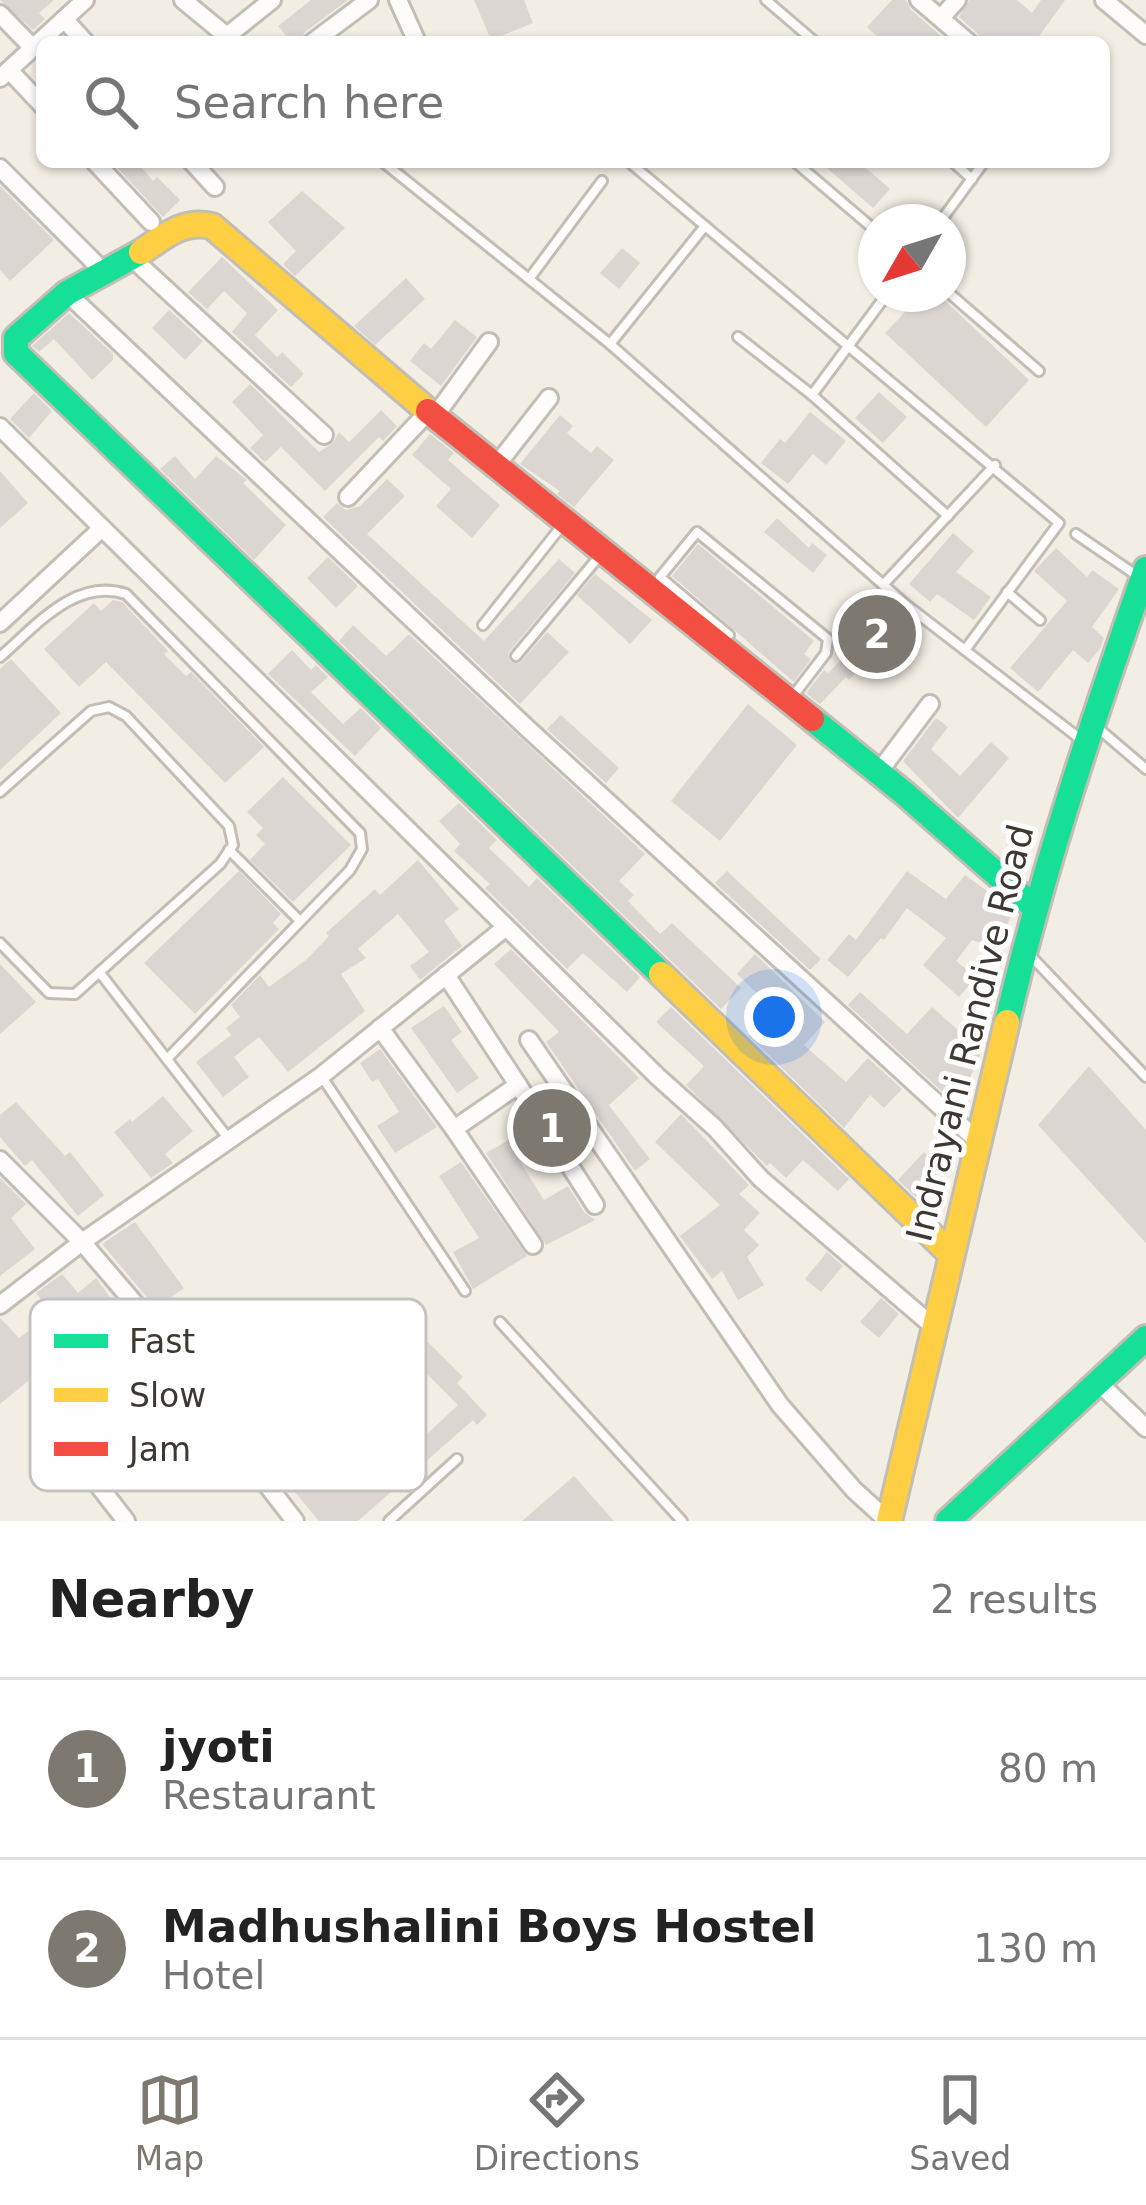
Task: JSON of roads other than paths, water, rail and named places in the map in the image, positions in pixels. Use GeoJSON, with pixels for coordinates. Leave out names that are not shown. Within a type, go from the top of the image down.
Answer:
{"type":"FeatureCollection","features":[{"type":"Feature","properties":{"kind":"street"},"geometry":{"type":"LineString","coordinates":[[46,36],[85,0]]}},
{"type":"Feature","properties":{"kind":"street"},"geometry":{"type":"LineString","coordinates":[[183,0],[226,36]]}},
{"type":"Feature","properties":{"kind":"street"},"geometry":{"type":"LineString","coordinates":[[233,36],[272,0]]}},
{"type":"Feature","properties":{"kind":"street"},"geometry":{"type":"LineString","coordinates":[[321,36],[369,0]]}},
{"type":"Feature","properties":{"kind":"street"},"geometry":{"type":"LineString","coordinates":[[398,0],[414,36]]}},
{"type":"Feature","properties":{"kind":"street"},"geometry":{"type":"LineString","coordinates":[[919,0],[961,36]]}},
{"type":"Feature","properties":{"kind":"street"},"geometry":{"type":"LineString","coordinates":[[940,19],[957,0]]}},
{"type":"Feature","properties":{"kind":"street"},"geometry":{"type":"LineString","coordinates":[[1104,0],[1146,35]]}},
{"type":"Feature","properties":{"kind":"street"},"geometry":{"type":"LineString","coordinates":[[0,14],[33,48]]}},
{"type":"Feature","properties":{"kind":"street"},"geometry":{"type":"LineString","coordinates":[[64,19],[80,36]]}},
{"type":"Feature","properties":{"kind":"street"},"geometry":{"type":"LineString","coordinates":[[36,45],[4,74],[36,100]]}},
{"type":"Feature","properties":{"kind":"street"},"geometry":{"type":"LineString","coordinates":[[0,168],[95,263]]}},
{"type":"Feature","properties":{"kind":"street"},"geometry":{"type":"LineString","coordinates":[[101,168],[151,222]]}},
{"type":"Feature","properties":{"kind":"street"},"geometry":{"type":"LineString","coordinates":[[197,168],[214,187]]}},
{"type":"Feature","properties":{"kind":"street"},"geometry":{"type":"LineString","coordinates":[[950,1254],[16,353],[16,338],[67,292],[183,225],[212,226],[432,414],[878,773],[1034,908]]}},
{"type":"Feature","properties":{"kind":"street"},"geometry":{"type":"LineString","coordinates":[[132,258],[323,435]]}},
{"type":"Feature","properties":{"kind":"street"},"geometry":{"type":"LineString","coordinates":[[67,292],[561,759],[979,1142]]}},
{"type":"Feature","properties":{"kind":"street"},"geometry":{"type":"LineString","coordinates":[[348,497],[432,414],[489,342]]}},
{"type":"Feature","properties":{"kind":"street"},"geometry":{"type":"LineString","coordinates":[[496,466],[549,398]]}},
{"type":"Feature","properties":{"kind":"street"},"geometry":{"type":"LineString","coordinates":[[0,427],[715,1128],[760,1179],[934,1328]]}},
{"type":"Feature","properties":{"kind":"street"},"geometry":{"type":"LineString","coordinates":[[0,623],[102,528]]}},
{"type":"Feature","properties":{"kind":"street","name":"Indrayani Randive Road"},"geometry":{"type":"LineString","coordinates":[[889,1521],[1034,908],[1088,733],[1143,591]]}},
{"type":"Feature","properties":{"kind":"street"},"geometry":{"type":"LineString","coordinates":[[878,773],[930,704]]}},
{"type":"Feature","properties":{"kind":"street"},"geometry":{"type":"LineString","coordinates":[[0,1305],[82,1241],[321,1076],[506,926]]}},
{"type":"Feature","properties":{"kind":"street"},"geometry":{"type":"LineString","coordinates":[[446,975],[595,1205]]}},
{"type":"Feature","properties":{"kind":"street"},"geometry":{"type":"LineString","coordinates":[[380,1028],[533,1245]]}},
{"type":"Feature","properties":{"kind":"street"},"geometry":{"type":"LineString","coordinates":[[529,1040],[780,1405],[854,1490],[889,1521]]}},
{"type":"Feature","properties":{"kind":"street"},"geometry":{"type":"LineString","coordinates":[[454,1129],[518,1085]]}},
{"type":"Feature","properties":{"kind":"street"},"geometry":{"type":"LineString","coordinates":[[0,1160],[82,1241],[131,1299]]}},
{"type":"Feature","properties":{"kind":"street"},"geometry":{"type":"LineString","coordinates":[[948,1521],[1098,1382],[1141,1353]]}},
{"type":"Feature","properties":{"kind":"street"},"geometry":{"type":"LineString","coordinates":[[1098,1382],[1146,1428]]}},
{"type":"Feature","properties":{"kind":"street"},"geometry":{"type":"LineString","coordinates":[[103,1491],[126,1521]]}},
{"type":"Feature","properties":{"kind":"street"},"geometry":{"type":"LineString","coordinates":[[272,1491],[295,1521]]}},
{"type":"Feature","properties":{"kind":"lane"},"geometry":{"type":"LineString","coordinates":[[766,0],[807,36]]}},
{"type":"Feature","properties":{"kind":"lane"},"geometry":{"type":"LineString","coordinates":[[390,168],[610,344],[883,585],[965,650],[1146,769]]}},
{"type":"Feature","properties":{"kind":"lane"},"geometry":{"type":"LineString","coordinates":[[636,168],[1059,523],[965,650]]}},
{"type":"Feature","properties":{"kind":"lane"},"geometry":{"type":"LineString","coordinates":[[802,168],[858,216]]}},
{"type":"Feature","properties":{"kind":"lane"},"geometry":{"type":"LineString","coordinates":[[960,168],[972,178]]}},
{"type":"Feature","properties":{"kind":"lane"},"geometry":{"type":"LineString","coordinates":[[953,204],[980,168]]}},
{"type":"Feature","properties":{"kind":"lane"},"geometry":{"type":"LineString","coordinates":[[529,279],[602,181]]}},
{"type":"Feature","properties":{"kind":"lane"},"geometry":{"type":"LineString","coordinates":[[610,344],[705,226]]}},
{"type":"Feature","properties":{"kind":"lane"},"geometry":{"type":"LineString","coordinates":[[966,307],[1040,371]]}},
{"type":"Feature","properties":{"kind":"lane"},"geometry":{"type":"LineString","coordinates":[[812,394],[874,312]]}},
{"type":"Feature","properties":{"kind":"lane"},"geometry":{"type":"LineString","coordinates":[[738,338],[812,394],[948,516]]}},
{"type":"Feature","properties":{"kind":"lane"},"geometry":{"type":"LineString","coordinates":[[883,585],[995,465]]}},
{"type":"Feature","properties":{"kind":"lane"},"geometry":{"type":"LineString","coordinates":[[483,625],[565,521]]}},
{"type":"Feature","properties":{"kind":"lane"},"geometry":{"type":"LineString","coordinates":[[729,634],[660,577],[697,532],[828,639],[826,653],[789,702]]}},
{"type":"Feature","properties":{"kind":"lane"},"geometry":{"type":"LineString","coordinates":[[1076,534],[1143,591]]}},
{"type":"Feature","properties":{"kind":"lane"},"geometry":{"type":"LineString","coordinates":[[516,656],[603,552]]}},
{"type":"Feature","properties":{"kind":"lane"},"geometry":{"type":"LineString","coordinates":[[0,657],[67,601],[90,591],[110,589],[126,594],[360,833],[362,849],[350,870],[167,1059]]}},
{"type":"Feature","properties":{"kind":"lane"},"geometry":{"type":"LineString","coordinates":[[1007,592],[1040,620]]}},
{"type":"Feature","properties":{"kind":"lane"},"geometry":{"type":"LineString","coordinates":[[0,792],[91,711],[109,707],[127,716],[229,826],[233,845],[220,864],[75,994],[49,993],[0,943]]}},
{"type":"Feature","properties":{"kind":"lane"},"geometry":{"type":"LineString","coordinates":[[230,850],[300,921]]}},
{"type":"Feature","properties":{"kind":"lane"},"geometry":{"type":"LineString","coordinates":[[1024,949],[1146,1077]]}},
{"type":"Feature","properties":{"kind":"lane"},"geometry":{"type":"LineString","coordinates":[[100,973],[229,1139]]}},
{"type":"Feature","properties":{"kind":"lane"},"geometry":{"type":"LineString","coordinates":[[321,1076],[465,1291]]}},
{"type":"Feature","properties":{"kind":"lane"},"geometry":{"type":"LineString","coordinates":[[500,1322],[682,1521]]}},
{"type":"Feature","properties":{"kind":"lane"},"geometry":{"type":"LineString","coordinates":[[426,1487],[457,1459]]}},
{"type":"Feature","properties":{"kind":"lane"},"geometry":{"type":"LineString","coordinates":[[389,1521],[422,1491]]}},
{"type":"Feature","properties":{"kind":"place","name":"Madhushalini Boys Hostel"},"geometry":{"type":"Point","coordinates":[877,634]}},
{"type":"Feature","properties":{"kind":"place","name":"jyoti"},"geometry":{"type":"Point","coordinates":[552,1128]}}]}
